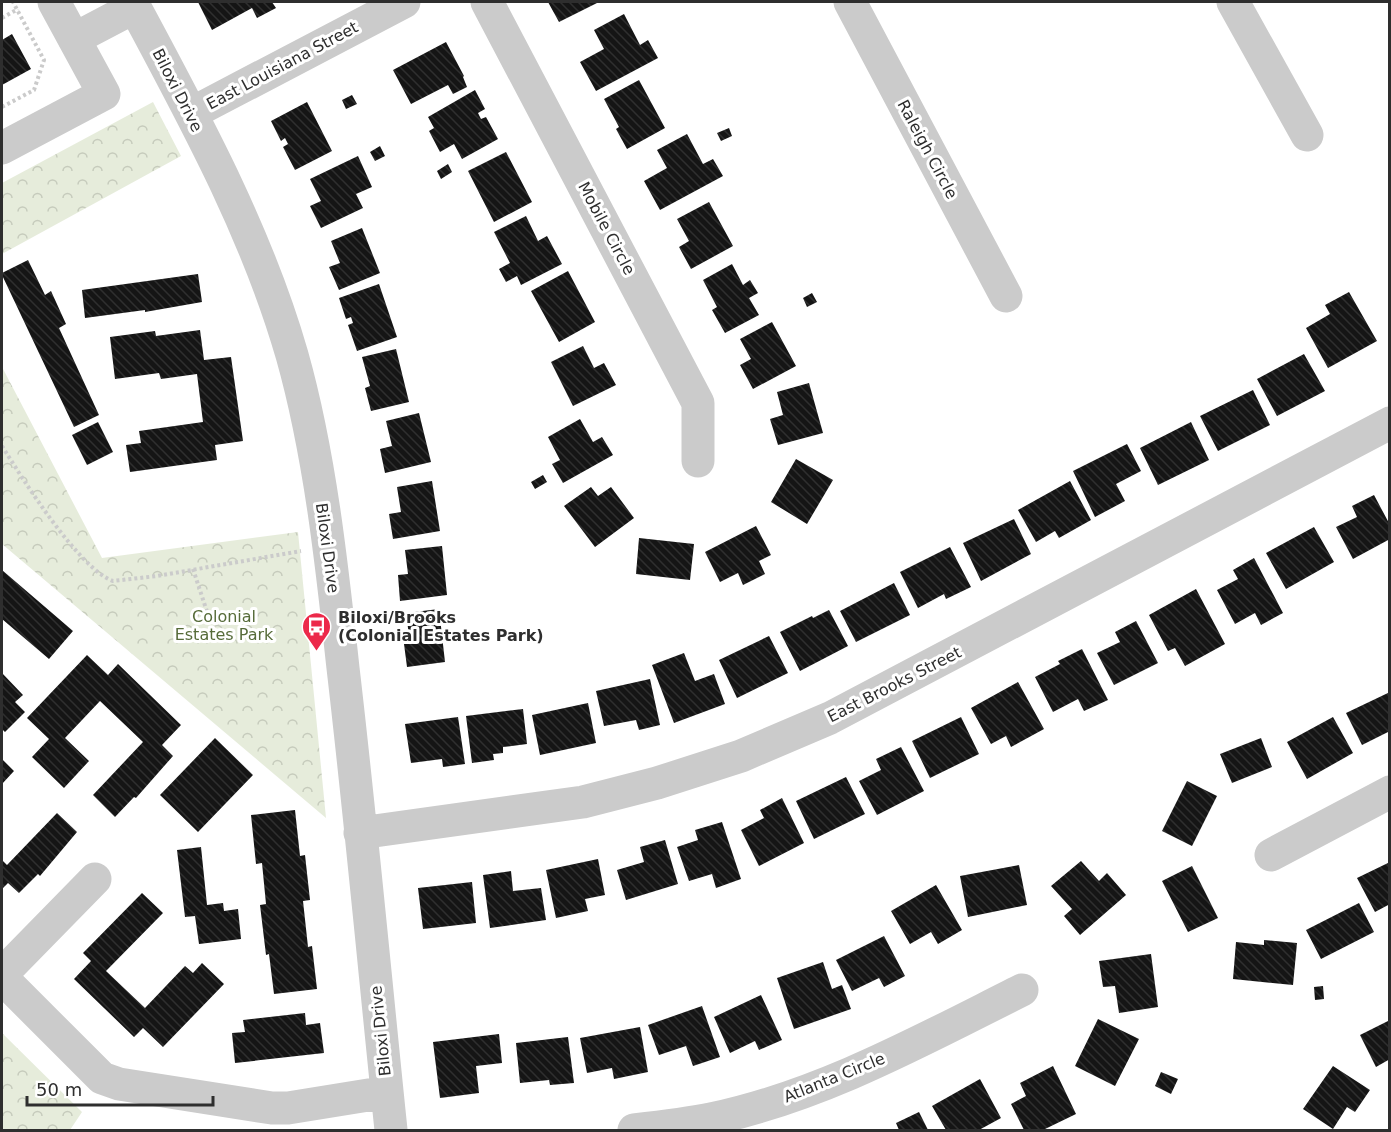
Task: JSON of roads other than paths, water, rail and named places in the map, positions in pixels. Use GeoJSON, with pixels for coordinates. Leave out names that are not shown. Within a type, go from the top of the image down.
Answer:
{"type":"FeatureCollection","features":[{"type":"Feature","properties":{"kind":"street"},"geometry":{"type":"LineString","coordinates":[[2,148],[104,94],[54,2]]}},
{"type":"Feature","properties":{"kind":"street","name":"East Louisiana Street"},"geometry":{"type":"LineString","coordinates":[[192,113],[404,2]]}},
{"type":"Feature","properties":{"kind":"street","name":"Mobile Circle"},"geometry":{"type":"LineString","coordinates":[[487,2],[698,403],[698,461]]}},
{"type":"Feature","properties":{"kind":"street","name":"Raleigh Circle"},"geometry":{"type":"LineString","coordinates":[[850,2],[1006,296]]}},
{"type":"Feature","properties":{"kind":"street"},"geometry":{"type":"LineString","coordinates":[[1233,2],[1307,135]]}},
{"type":"Feature","properties":{"kind":"street"},"geometry":{"type":"LineString","coordinates":[[74,39],[133,4]]}},
{"type":"Feature","properties":{"kind":"street","name":"Biloxi Drive"},"geometry":{"type":"LineString","coordinates":[[133,4],[192,113],[253,243],[292,356],[306,416],[331,563],[391,1131]]}},
{"type":"Feature","properties":{"kind":"street","name":"East Brooks Street"},"geometry":{"type":"LineString","coordinates":[[360,833],[583,802],[678,777],[751,752],[830,718],[1389,423]]}},
{"type":"Feature","properties":{"kind":"street"},"geometry":{"type":"LineString","coordinates":[[1271,855],[1389,792]]}},
{"type":"Feature","properties":{"kind":"street"},"geometry":{"type":"LineString","coordinates":[[2,974],[95,879]]}},
{"type":"Feature","properties":{"kind":"street"},"geometry":{"type":"LineString","coordinates":[[2,978],[102,1078],[119,1084],[272,1108],[288,1108],[387,1092]]}},
{"type":"Feature","properties":{"kind":"street","name":"Atlanta Circle"},"geometry":{"type":"LineString","coordinates":[[634,1131],[711,1118],[813,1088],[908,1047],[1022,990]]}},
{"type":"Feature","properties":{"kind":"place","name":"Biloxi/Brooks (Colonial Estates Park)"},"geometry":{"type":"Point","coordinates":[317,652]}},
{"type":"Feature","properties":{"kind":"park label","name":"Colonial Estates Park"},"geometry":{"type":"Point","coordinates":[224,625]}}]}
